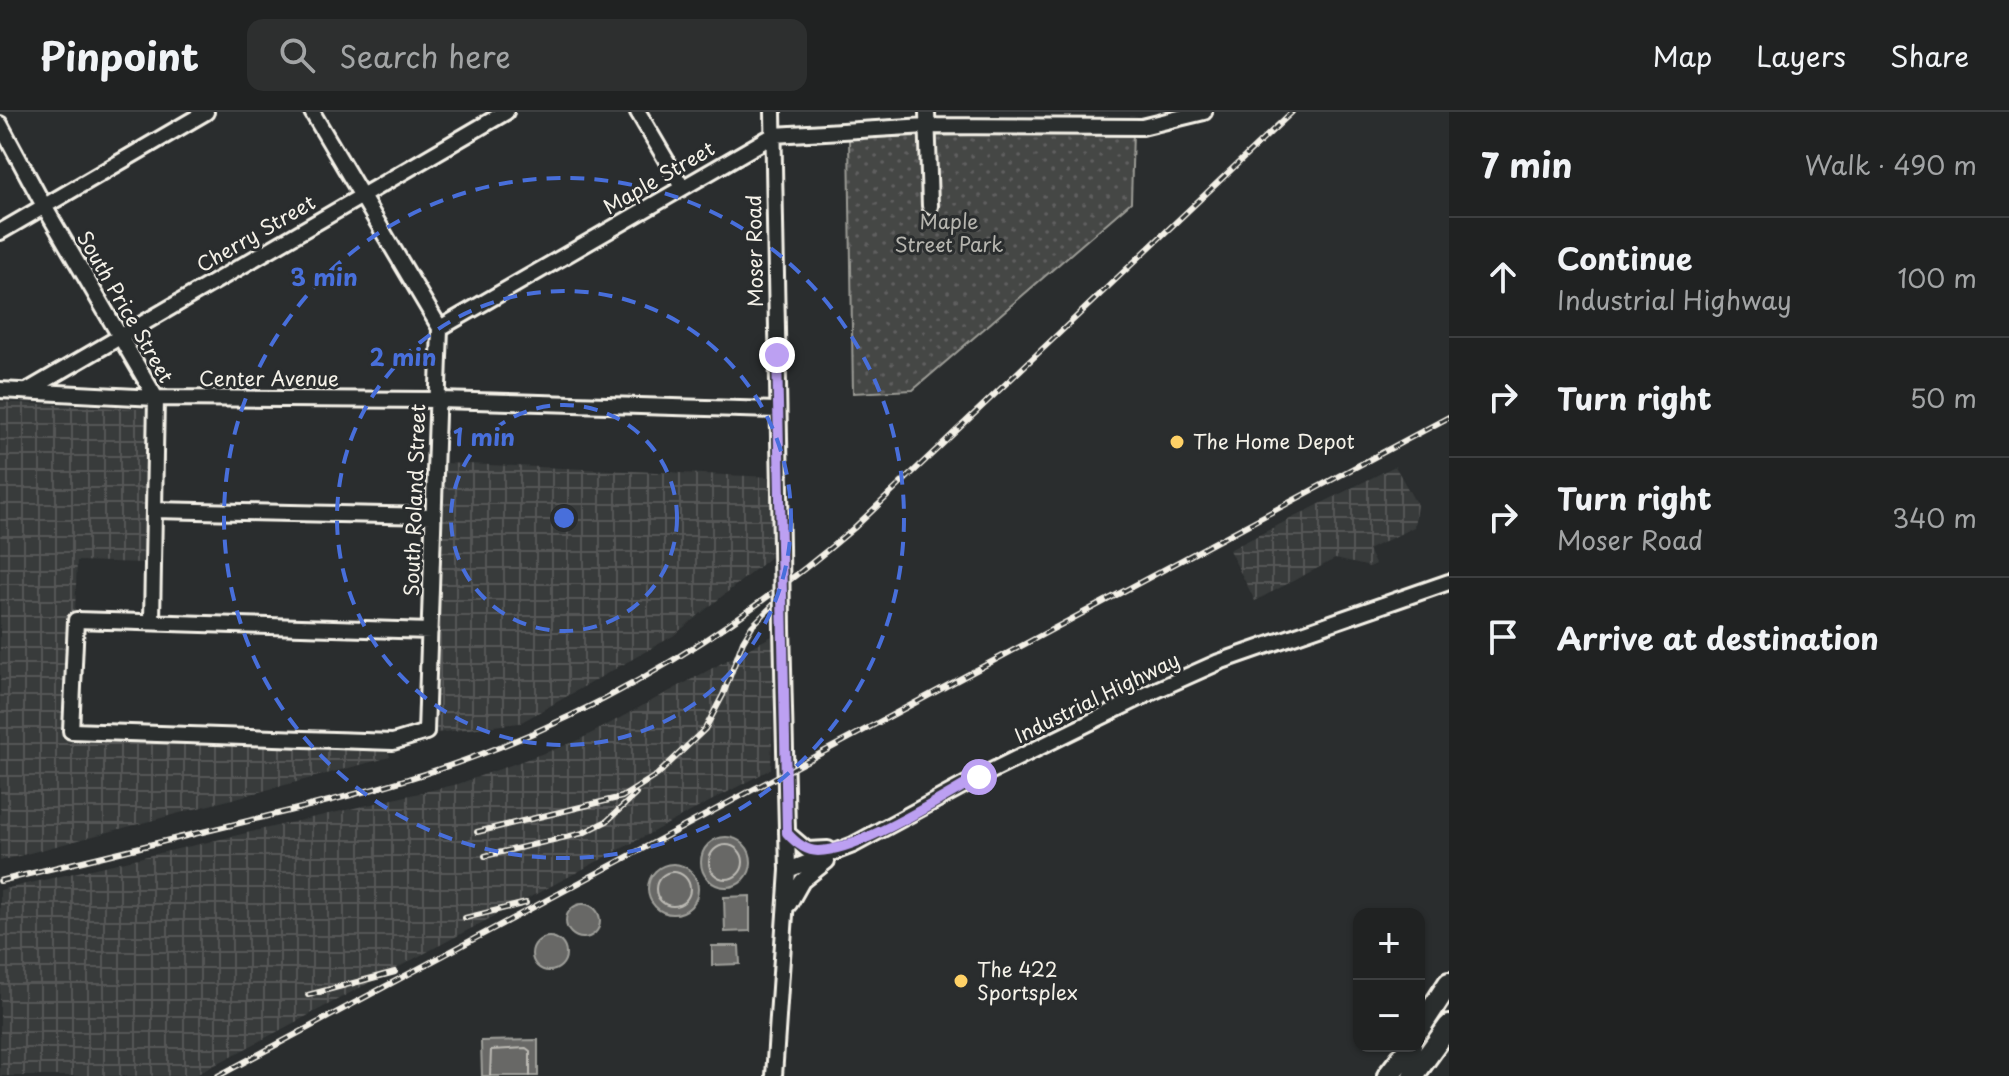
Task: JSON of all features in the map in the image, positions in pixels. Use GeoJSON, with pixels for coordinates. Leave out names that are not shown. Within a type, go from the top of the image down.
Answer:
{"type":"FeatureCollection","features":[{"type":"Feature","properties":{"kind":"highway"},"geometry":{"type":"LineString","coordinates":[[1425,1022],[1449,983]]}},
{"type":"Feature","properties":{"kind":"highway"},"geometry":{"type":"LineString","coordinates":[[1425,1024],[1449,994]]}},
{"type":"Feature","properties":{"kind":"highway"},"geometry":{"type":"LineString","coordinates":[[1413,1076],[1449,1026]]}},
{"type":"Feature","properties":{"kind":"highway"},"geometry":{"type":"LineString","coordinates":[[1388,1076],[1405,1052]]}},
{"type":"Feature","properties":{"kind":"street"},"geometry":{"type":"LineString","coordinates":[[0,232],[206,112]]}},
{"type":"Feature","properties":{"kind":"street"},"geometry":{"type":"LineString","coordinates":[[312,112],[440,328]]}},
{"type":"Feature","properties":{"kind":"street","name":"Cherry Street"},"geometry":{"type":"LineString","coordinates":[[27,392],[119,335],[506,112]]}},
{"type":"Feature","properties":{"kind":"street"},"geometry":{"type":"LineString","coordinates":[[638,112],[682,187]]}},
{"type":"Feature","properties":{"kind":"street","name":"Moser Road"},"geometry":{"type":"LineString","coordinates":[[773,112],[788,870]]}},
{"type":"Feature","properties":{"kind":"street","name":"Maple Street"},"geometry":{"type":"LineString","coordinates":[[440,328],[774,135],[927,119],[1142,119],[1204,112]]}},
{"type":"Feature","properties":{"kind":"street"},"geometry":{"type":"LineString","coordinates":[[927,119],[930,206]]}},
{"type":"Feature","properties":{"kind":"street","name":"South Price Street"},"geometry":{"type":"LineString","coordinates":[[0,124],[156,398],[152,621]]}},
{"type":"Feature","properties":{"kind":"street","name":"South Roland Street"},"geometry":{"type":"LineString","coordinates":[[152,621],[76,620],[71,731],[393,742],[426,732],[440,328]]}},
{"type":"Feature","properties":{"kind":"street","name":"Center Avenue"},"geometry":{"type":"LineString","coordinates":[[0,390],[156,398],[439,400],[777,410]]}},
{"type":"Feature","properties":{"kind":"street"},"geometry":{"type":"LineString","coordinates":[[154,510],[432,516]]}},
{"type":"Feature","properties":{"kind":"street","name":"Industrial Highway"},"geometry":{"type":"LineString","coordinates":[[788,870],[853,845],[979,777],[1219,662],[1449,582]]}},
{"type":"Feature","properties":{"kind":"street"},"geometry":{"type":"LineString","coordinates":[[152,621],[430,631]]}},
{"type":"Feature","properties":{"kind":"street"},"geometry":{"type":"LineString","coordinates":[[787,833],[807,850],[853,845]]}},
{"type":"Feature","properties":{"kind":"street"},"geometry":{"type":"LineString","coordinates":[[787,908],[809,874],[853,845]]}},
{"type":"Feature","properties":{"kind":"street"},"geometry":{"type":"LineString","coordinates":[[774,1076],[788,870]]}},
{"type":"Feature","properties":{"kind":"shaded area"},"geometry":{"type":"Polygon","coordinates":[[[0,402],[146,409],[144,563],[77,561],[75,612],[67,613],[62,739],[388,748],[390,757],[0,861],[0,402]]]}},
{"type":"Feature","properties":{"kind":"shaded area"},"geometry":{"type":"Polygon","coordinates":[[[445,463],[773,477],[772,556],[673,636],[520,723],[436,733],[445,463]]]}},
{"type":"Feature","properties":{"kind":"shaded area"},"geometry":{"type":"Polygon","coordinates":[[[1395,466],[1417,505],[1414,527],[1368,550],[1375,564],[1370,567],[1335,559],[1255,601],[1229,550],[1395,466]]]}},
{"type":"Feature","properties":{"kind":"shaded area"},"geometry":{"type":"Polygon","coordinates":[[[776,634],[771,769],[194,1076],[0,1076],[0,890],[458,784],[577,741],[776,634]]]}},
{"type":"Feature","properties":{"kind":"green space","name":"Maple Street Park"},"geometry":{"type":"Polygon","coordinates":[[[1133,131],[1131,202],[913,390],[853,393],[849,138],[1133,131]]]}},
{"type":"Feature","properties":{"kind":"water"},"geometry":{"type":"Polygon","coordinates":[[[726,837],[744,844],[751,862],[744,880],[726,887],[708,880],[701,862],[708,844],[726,837]]]}},
{"type":"Feature","properties":{"kind":"water"},"geometry":{"type":"Polygon","coordinates":[[[673,864],[691,871],[698,889],[691,907],[673,914],[655,907],[648,889],[655,871],[673,864]]]}},
{"type":"Feature","properties":{"kind":"water"},"geometry":{"type":"Polygon","coordinates":[[[750,896],[750,931],[725,932],[724,897],[750,896]]]}},
{"type":"Feature","properties":{"kind":"water"},"geometry":{"type":"Polygon","coordinates":[[[583,904],[595,909],[600,921],[595,933],[583,938],[571,933],[566,921],[571,909],[583,904]]]}},
{"type":"Feature","properties":{"kind":"water"},"geometry":{"type":"Polygon","coordinates":[[[549,937],[561,942],[566,954],[561,966],[549,971],[537,966],[532,954],[537,942],[549,937]]]}},
{"type":"Feature","properties":{"kind":"water"},"geometry":{"type":"Polygon","coordinates":[[[712,946],[739,946],[740,964],[712,965],[712,946]]]}},
{"type":"Feature","properties":{"kind":"water"},"geometry":{"type":"Polygon","coordinates":[[[538,1040],[538,1076],[482,1076],[481,1041],[538,1040]]]}},
{"type":"Feature","properties":{"kind":"railway"},"geometry":{"type":"LineString","coordinates":[[0,881],[310,806],[423,774],[530,734],[629,686],[768,597],[854,528],[1292,112]]}},
{"type":"Feature","properties":{"kind":"railway"},"geometry":{"type":"LineString","coordinates":[[218,1076],[1449,417]]}},
{"type":"Feature","properties":{"kind":"railway"},"geometry":{"type":"LineString","coordinates":[[477,832],[622,797],[657,775],[705,729],[723,695],[743,641],[752,626],[773,605]]}},
{"type":"Feature","properties":{"kind":"railway"},"geometry":{"type":"LineString","coordinates":[[485,856],[583,833],[607,821],[636,794]]}},
{"type":"Feature","properties":{"kind":"railway"},"geometry":{"type":"LineString","coordinates":[[465,918],[526,903]]}},
{"type":"Feature","properties":{"kind":"railway"},"geometry":{"type":"LineString","coordinates":[[308,995],[395,972]]}},
{"type":"Feature","properties":{"kind":"place","name":"The Home Depot"},"geometry":{"type":"Point","coordinates":[1177,442]}},
{"type":"Feature","properties":{"kind":"place","name":"The 422 Sportsplex"},"geometry":{"type":"Point","coordinates":[961,981]}},
{"type":"Feature","properties":{"kind":"route"},"geometry":{"type":"LineString","coordinates":[[777,355],[787,833],[807,850],[853,845],[979,777]]}}]}
